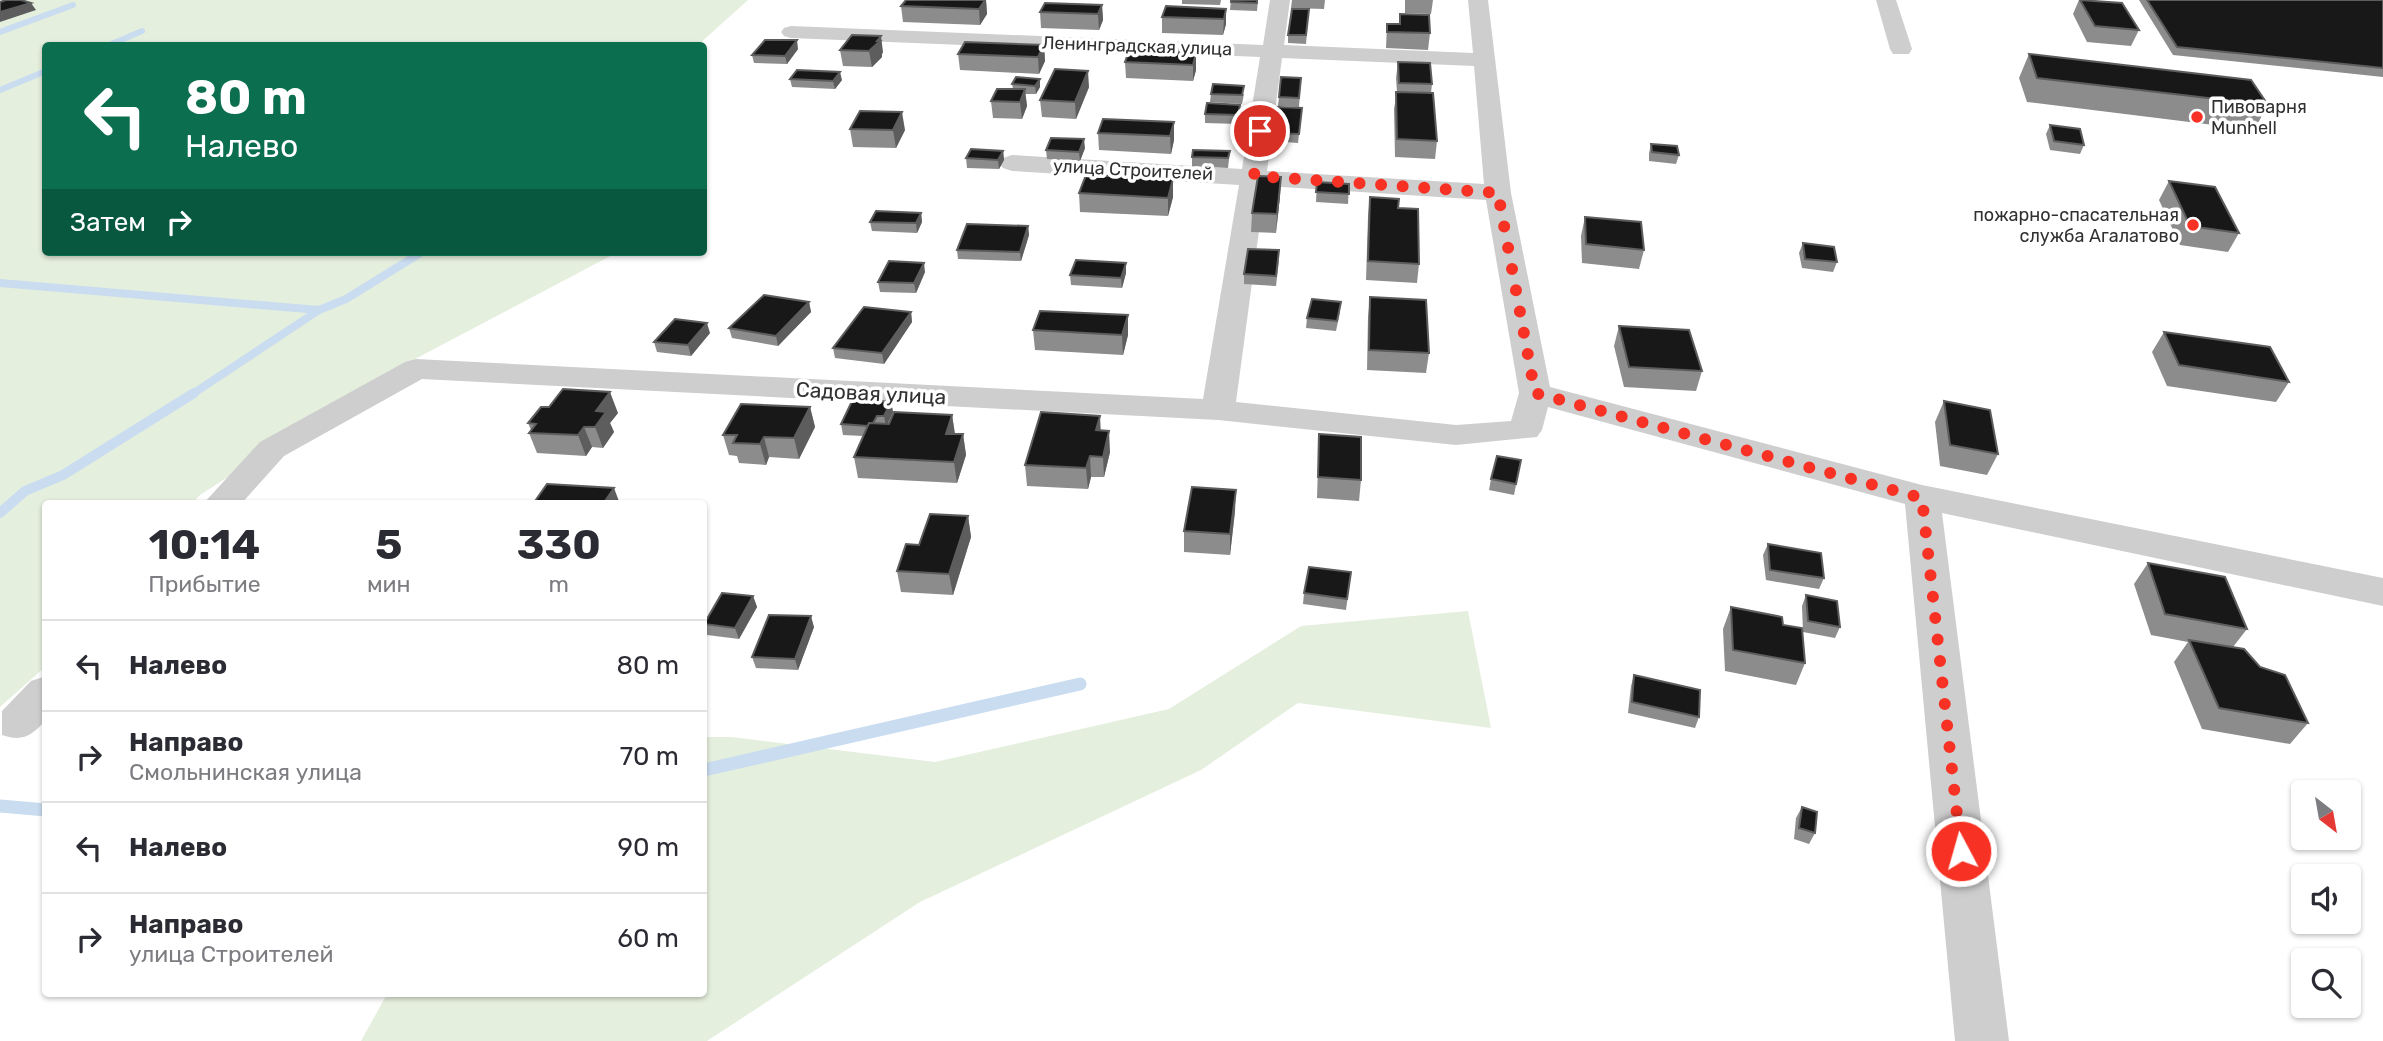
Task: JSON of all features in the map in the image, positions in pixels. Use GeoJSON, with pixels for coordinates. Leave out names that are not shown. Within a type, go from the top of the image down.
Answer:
{"type":"FeatureCollection","features":[{"type":"Feature","properties":{"kind":"street"},"geometry":{"type":"LineString","coordinates":[[1218,410],[1280,0]]}},
{"type":"Feature","properties":{"kind":"street"},"geometry":{"type":"LineString","coordinates":[[1478,0],[1498,193],[1535,393],[1922,498],[2383,592]]}},
{"type":"Feature","properties":{"kind":"street"},"geometry":{"type":"LineString","coordinates":[[1886,0],[1902,48]]}},
{"type":"Feature","properties":{"kind":"street","name":"Ленинградская улица"},"geometry":{"type":"LineString","coordinates":[[792,32],[1483,60]]}},
{"type":"Feature","properties":{"kind":"street","name":"улица Строителей"},"geometry":{"type":"LineString","coordinates":[[1012,163],[1498,193]]}},
{"type":"Feature","properties":{"kind":"street","name":"Садовая улица"},"geometry":{"type":"LineString","coordinates":[[225,500],[272,449],[416,369],[1218,410],[1456,435],[1525,430],[1535,393]]}},
{"type":"Feature","properties":{"kind":"street"},"geometry":{"type":"LineString","coordinates":[[1922,498],[1982,1041]]}},
{"type":"Feature","properties":{"kind":"street"},"geometry":{"type":"LineString","coordinates":[[17,723],[42,696]]}},
{"type":"Feature","properties":{"kind":"green space"},"geometry":{"type":"Polygon","coordinates":[[[0,0],[748,0],[701,42],[42,42],[42,256],[610,256],[398,368],[196,500],[42,500],[42,670],[0,707],[0,0]]]}},
{"type":"Feature","properties":{"kind":"green space"},"geometry":{"type":"Polygon","coordinates":[[[1468,611],[1491,728],[1298,703],[1201,770],[920,902],[707,1041],[361,1041],[385,997],[707,997],[707,737],[732,737],[935,762],[1169,709],[1301,626],[1468,611]]]}},
{"type":"Feature","properties":{"kind":"building"},"geometry":{"type":"Polygon","coordinates":[[[6,0],[31,3],[0,12],[0,2],[6,0]]]}},
{"type":"Feature","properties":{"kind":"building"},"geometry":{"type":"Polygon","coordinates":[[[906,0],[985,0],[979,9],[901,6],[906,0]]]}},
{"type":"Feature","properties":{"kind":"building"},"geometry":{"type":"Polygon","coordinates":[[[1257,0],[1257,3],[1231,2],[1257,0]]]}},
{"type":"Feature","properties":{"kind":"building"},"geometry":{"type":"Polygon","coordinates":[[[2080,0],[2122,3],[2139,30],[2095,26],[2080,0]]]}},
{"type":"Feature","properties":{"kind":"building"},"geometry":{"type":"Polygon","coordinates":[[[2147,0],[2383,0],[2383,68],[2177,47],[2147,0]]]}},
{"type":"Feature","properties":{"kind":"building"},"geometry":{"type":"Polygon","coordinates":[[[1045,3],[1102,5],[1098,14],[1040,12],[1045,3]]]}},
{"type":"Feature","properties":{"kind":"building"},"geometry":{"type":"Polygon","coordinates":[[[1166,6],[1226,9],[1224,19],[1162,17],[1166,6]]]}},
{"type":"Feature","properties":{"kind":"building"},"geometry":{"type":"Polygon","coordinates":[[[1292,9],[1309,9],[1306,35],[1288,35],[1292,9]]]}},
{"type":"Feature","properties":{"kind":"building"},"geometry":{"type":"Polygon","coordinates":[[[1400,14],[1429,15],[1430,33],[1387,32],[1387,24],[1400,24],[1400,14]]]}},
{"type":"Feature","properties":{"kind":"building"},"geometry":{"type":"Polygon","coordinates":[[[852,35],[881,36],[877,41],[880,41],[869,51],[840,50],[852,35]]]}},
{"type":"Feature","properties":{"kind":"building"},"geometry":{"type":"Polygon","coordinates":[[[765,40],[797,40],[785,56],[752,55],[765,40]]]}},
{"type":"Feature","properties":{"kind":"building"},"geometry":{"type":"Polygon","coordinates":[[[965,42],[1044,45],[1038,57],[958,54],[965,42]]]}},
{"type":"Feature","properties":{"kind":"building"},"geometry":{"type":"Polygon","coordinates":[[[1129,51],[1196,53],[1193,65],[1125,62],[1129,51]]]}},
{"type":"Feature","properties":{"kind":"building"},"geometry":{"type":"Polygon","coordinates":[[[2029,54],[2251,80],[2268,105],[2037,78],[2029,54]]]}},
{"type":"Feature","properties":{"kind":"building"},"geometry":{"type":"Polygon","coordinates":[[[1398,62],[1430,63],[1432,84],[1399,83],[1398,62]]]}},
{"type":"Feature","properties":{"kind":"building"},"geometry":{"type":"Polygon","coordinates":[[[1055,69],[1088,71],[1075,102],[1040,100],[1055,69]]]}},
{"type":"Feature","properties":{"kind":"building"},"geometry":{"type":"Polygon","coordinates":[[[797,70],[840,72],[833,81],[790,79],[797,70]]]}},
{"type":"Feature","properties":{"kind":"building"},"geometry":{"type":"Polygon","coordinates":[[[1016,77],[1040,79],[1035,86],[1012,84],[1016,77]]]}},
{"type":"Feature","properties":{"kind":"building"},"geometry":{"type":"Polygon","coordinates":[[[1281,77],[1301,78],[1299,98],[1279,97],[1281,77]]]}},
{"type":"Feature","properties":{"kind":"building"},"geometry":{"type":"Polygon","coordinates":[[[1213,84],[1244,86],[1242,95],[1211,94],[1213,84]]]}},
{"type":"Feature","properties":{"kind":"building"},"geometry":{"type":"Polygon","coordinates":[[[997,89],[1025,89],[1020,102],[991,101],[997,89]]]}},
{"type":"Feature","properties":{"kind":"building"},"geometry":{"type":"Polygon","coordinates":[[[1396,92],[1433,93],[1437,141],[1397,139],[1396,92]]]}},
{"type":"Feature","properties":{"kind":"building"},"geometry":{"type":"Polygon","coordinates":[[[1207,103],[1240,105],[1238,115],[1205,114],[1207,103]]]}},
{"type":"Feature","properties":{"kind":"building"},"geometry":{"type":"Polygon","coordinates":[[[1277,107],[1302,108],[1299,134],[1273,133],[1277,107]]]}},
{"type":"Feature","properties":{"kind":"building"},"geometry":{"type":"Polygon","coordinates":[[[860,111],[902,112],[893,130],[850,129],[860,111]]]}},
{"type":"Feature","properties":{"kind":"building"},"geometry":{"type":"Polygon","coordinates":[[[1103,119],[1174,122],[1170,136],[1098,133],[1103,119]]]}},
{"type":"Feature","properties":{"kind":"building"},"geometry":{"type":"Polygon","coordinates":[[[2050,125],[2080,129],[2084,145],[2054,141],[2050,125]]]}},
{"type":"Feature","properties":{"kind":"building"},"geometry":{"type":"Polygon","coordinates":[[[1051,138],[1084,139],[1079,152],[1046,150],[1051,138]]]}},
{"type":"Feature","properties":{"kind":"building"},"geometry":{"type":"Polygon","coordinates":[[[1651,144],[1677,146],[1679,155],[1652,152],[1651,144]]]}},
{"type":"Feature","properties":{"kind":"building"},"geometry":{"type":"Polygon","coordinates":[[[971,149],[1003,151],[998,160],[966,158],[971,149]]]}},
{"type":"Feature","properties":{"kind":"building"},"geometry":{"type":"Polygon","coordinates":[[[1193,150],[1230,151],[1228,158],[1192,157],[1193,150]]]}},
{"type":"Feature","properties":{"kind":"building"},"geometry":{"type":"Polygon","coordinates":[[[1086,175],[1173,179],[1168,198],[1079,193],[1086,175]]]}},
{"type":"Feature","properties":{"kind":"building"},"geometry":{"type":"Polygon","coordinates":[[[1258,176],[1281,177],[1277,214],[1252,213],[1258,176]]]}},
{"type":"Feature","properties":{"kind":"building"},"geometry":{"type":"Polygon","coordinates":[[[2169,181],[2215,187],[2239,233],[2190,226],[2169,181]]]}},
{"type":"Feature","properties":{"kind":"building"},"geometry":{"type":"Polygon","coordinates":[[[1317,182],[1349,184],[1349,194],[1316,192],[1317,182]]]}},
{"type":"Feature","properties":{"kind":"building"},"geometry":{"type":"Polygon","coordinates":[[[1370,197],[1399,199],[1398,208],[1418,209],[1419,264],[1368,261],[1370,197]]]}},
{"type":"Feature","properties":{"kind":"building"},"geometry":{"type":"Polygon","coordinates":[[[876,211],[921,213],[916,223],[870,222],[876,211]]]}},
{"type":"Feature","properties":{"kind":"building"},"geometry":{"type":"Polygon","coordinates":[[[1585,217],[1641,222],[1644,250],[1586,244],[1585,217]]]}},
{"type":"Feature","properties":{"kind":"building"},"geometry":{"type":"Polygon","coordinates":[[[967,224],[1028,226],[1020,252],[957,250],[967,224]]]}},
{"type":"Feature","properties":{"kind":"building"},"geometry":{"type":"Polygon","coordinates":[[[1803,243],[1834,247],[1837,262],[1805,259],[1803,243]]]}},
{"type":"Feature","properties":{"kind":"building"},"geometry":{"type":"Polygon","coordinates":[[[1248,249],[1279,250],[1276,276],[1244,274],[1248,249]]]}},
{"type":"Feature","properties":{"kind":"building"},"geometry":{"type":"Polygon","coordinates":[[[1076,260],[1126,263],[1121,278],[1070,275],[1076,260]]]}},
{"type":"Feature","properties":{"kind":"building"},"geometry":{"type":"Polygon","coordinates":[[[889,261],[924,263],[914,283],[878,282],[889,261]]]}},
{"type":"Feature","properties":{"kind":"building"},"geometry":{"type":"Polygon","coordinates":[[[764,295],[809,302],[776,336],[729,328],[764,295]]]}},
{"type":"Feature","properties":{"kind":"building"},"geometry":{"type":"Polygon","coordinates":[[[1370,297],[1426,300],[1429,353],[1369,350],[1370,297]]]}},
{"type":"Feature","properties":{"kind":"building"},"geometry":{"type":"Polygon","coordinates":[[[1312,299],[1341,302],[1337,321],[1307,318],[1312,299]]]}},
{"type":"Feature","properties":{"kind":"building"},"geometry":{"type":"Polygon","coordinates":[[[864,307],[911,312],[882,353],[833,348],[864,307]]]}},
{"type":"Feature","properties":{"kind":"building"},"geometry":{"type":"Polygon","coordinates":[[[1040,311],[1128,315],[1122,335],[1033,330],[1040,311]]]}},
{"type":"Feature","properties":{"kind":"building"},"geometry":{"type":"Polygon","coordinates":[[[675,319],[707,323],[688,345],[654,342],[675,319]]]}},
{"type":"Feature","properties":{"kind":"building"},"geometry":{"type":"Polygon","coordinates":[[[1619,326],[1689,330],[1702,371],[1629,367],[1619,326]]]}},
{"type":"Feature","properties":{"kind":"building"},"geometry":{"type":"Polygon","coordinates":[[[2164,332],[2270,347],[2289,382],[2179,365],[2164,332]]]}},
{"type":"Feature","properties":{"kind":"building"},"geometry":{"type":"Polygon","coordinates":[[[563,389],[610,392],[596,411],[606,412],[595,427],[584,427],[578,435],[529,433],[536,424],[528,423],[541,407],[549,407],[563,389]]]}},
{"type":"Feature","properties":{"kind":"building"},"geometry":{"type":"Polygon","coordinates":[[[853,399],[891,402],[884,416],[877,416],[868,426],[841,424],[853,399]]]}},
{"type":"Feature","properties":{"kind":"building"},"geometry":{"type":"Polygon","coordinates":[[[1944,401],[1990,410],[1998,454],[1950,445],[1944,401]]]}},
{"type":"Feature","properties":{"kind":"building"},"geometry":{"type":"Polygon","coordinates":[[[741,404],[810,407],[794,438],[764,437],[760,444],[733,443],[737,435],[723,435],[741,404]]]}},
{"type":"Feature","properties":{"kind":"building"},"geometry":{"type":"Polygon","coordinates":[[[894,412],[952,415],[946,434],[963,434],[954,462],[854,457],[869,423],[889,424],[894,412]]]}},
{"type":"Feature","properties":{"kind":"building"},"geometry":{"type":"Polygon","coordinates":[[[1041,412],[1100,416],[1096,430],[1109,431],[1103,457],[1090,456],[1086,468],[1025,465],[1041,412]]]}},
{"type":"Feature","properties":{"kind":"building"},"geometry":{"type":"Polygon","coordinates":[[[1319,434],[1361,437],[1361,480],[1318,477],[1319,434]]]}},
{"type":"Feature","properties":{"kind":"building"},"geometry":{"type":"Polygon","coordinates":[[[1497,456],[1521,460],[1516,484],[1491,479],[1497,456]]]}},
{"type":"Feature","properties":{"kind":"building"},"geometry":{"type":"Polygon","coordinates":[[[547,484],[614,488],[606,500],[536,500],[547,484]]]}},
{"type":"Feature","properties":{"kind":"building"},"geometry":{"type":"Polygon","coordinates":[[[1192,487],[1236,490],[1230,534],[1184,531],[1192,487]]]}},
{"type":"Feature","properties":{"kind":"building"},"geometry":{"type":"Polygon","coordinates":[[[930,514],[968,516],[949,574],[897,571],[906,544],[919,545],[930,514]]]}},
{"type":"Feature","properties":{"kind":"building"},"geometry":{"type":"Polygon","coordinates":[[[1768,544],[1821,553],[1824,578],[1770,570],[1768,544]]]}},
{"type":"Feature","properties":{"kind":"building"},"geometry":{"type":"Polygon","coordinates":[[[2148,563],[2225,577],[2247,629],[2165,614],[2148,563]]]}},
{"type":"Feature","properties":{"kind":"building"},"geometry":{"type":"Polygon","coordinates":[[[1309,567],[1351,572],[1347,599],[1304,593],[1309,567]]]}},
{"type":"Feature","properties":{"kind":"building"},"geometry":{"type":"Polygon","coordinates":[[[722,593],[753,596],[735,628],[707,624],[707,619],[722,593]]]}},
{"type":"Feature","properties":{"kind":"building"},"geometry":{"type":"Polygon","coordinates":[[[1806,595],[1837,601],[1840,627],[1808,621],[1806,595]]]}},
{"type":"Feature","properties":{"kind":"building"},"geometry":{"type":"Polygon","coordinates":[[[1731,607],[1782,617],[1783,625],[1802,628],[1805,663],[1733,650],[1731,607]]]}},
{"type":"Feature","properties":{"kind":"building"},"geometry":{"type":"Polygon","coordinates":[[[769,615],[811,616],[795,659],[752,657],[769,615]]]}},
{"type":"Feature","properties":{"kind":"building"},"geometry":{"type":"Polygon","coordinates":[[[2189,640],[2244,649],[2260,667],[2285,675],[2308,723],[2219,708],[2189,640]]]}},
{"type":"Feature","properties":{"kind":"building"},"geometry":{"type":"Polygon","coordinates":[[[1634,675],[1700,690],[1699,717],[1632,702],[1634,675]]]}},
{"type":"Feature","properties":{"kind":"building"},"geometry":{"type":"Polygon","coordinates":[[[1802,807],[1817,812],[1815,833],[1799,828],[1802,807]]]}},
{"type":"Feature","properties":{"kind":"waterway"},"geometry":{"type":"LineString","coordinates":[[0,32],[73,5]]}},
{"type":"Feature","properties":{"kind":"waterway"},"geometry":{"type":"LineString","coordinates":[[116,42],[142,31]]}},
{"type":"Feature","properties":{"kind":"waterway"},"geometry":{"type":"LineString","coordinates":[[0,90],[42,73]]}},
{"type":"Feature","properties":{"kind":"waterway"},"geometry":{"type":"LineString","coordinates":[[319,310],[346,299],[416,256]]}},
{"type":"Feature","properties":{"kind":"waterway"},"geometry":{"type":"LineString","coordinates":[[0,283],[319,310]]}},
{"type":"Feature","properties":{"kind":"waterway"},"geometry":{"type":"LineString","coordinates":[[191,395],[319,310]]}},
{"type":"Feature","properties":{"kind":"waterway"},"geometry":{"type":"LineString","coordinates":[[0,513],[25,491],[63,475],[194,393]]}},
{"type":"Feature","properties":{"kind":"waterway"},"geometry":{"type":"LineString","coordinates":[[707,769],[1080,684]]}},
{"type":"Feature","properties":{"kind":"waterway"},"geometry":{"type":"LineString","coordinates":[[0,806],[42,810]]}},
{"type":"Feature","properties":{"kind":"place","name":"Пивоварня Munhell"},"geometry":{"type":"Point","coordinates":[2197,117]}},
{"type":"Feature","properties":{"kind":"place","name":"пожарно-спасательная служба Агалатово"},"geometry":{"type":"Point","coordinates":[2193,225]}},
{"type":"Feature","properties":{"kind":"route"},"geometry":{"type":"LineString","coordinates":[[1260,131],[1254,176],[1498,193],[1535,393],[1922,498],[1961,851]]}}]}
